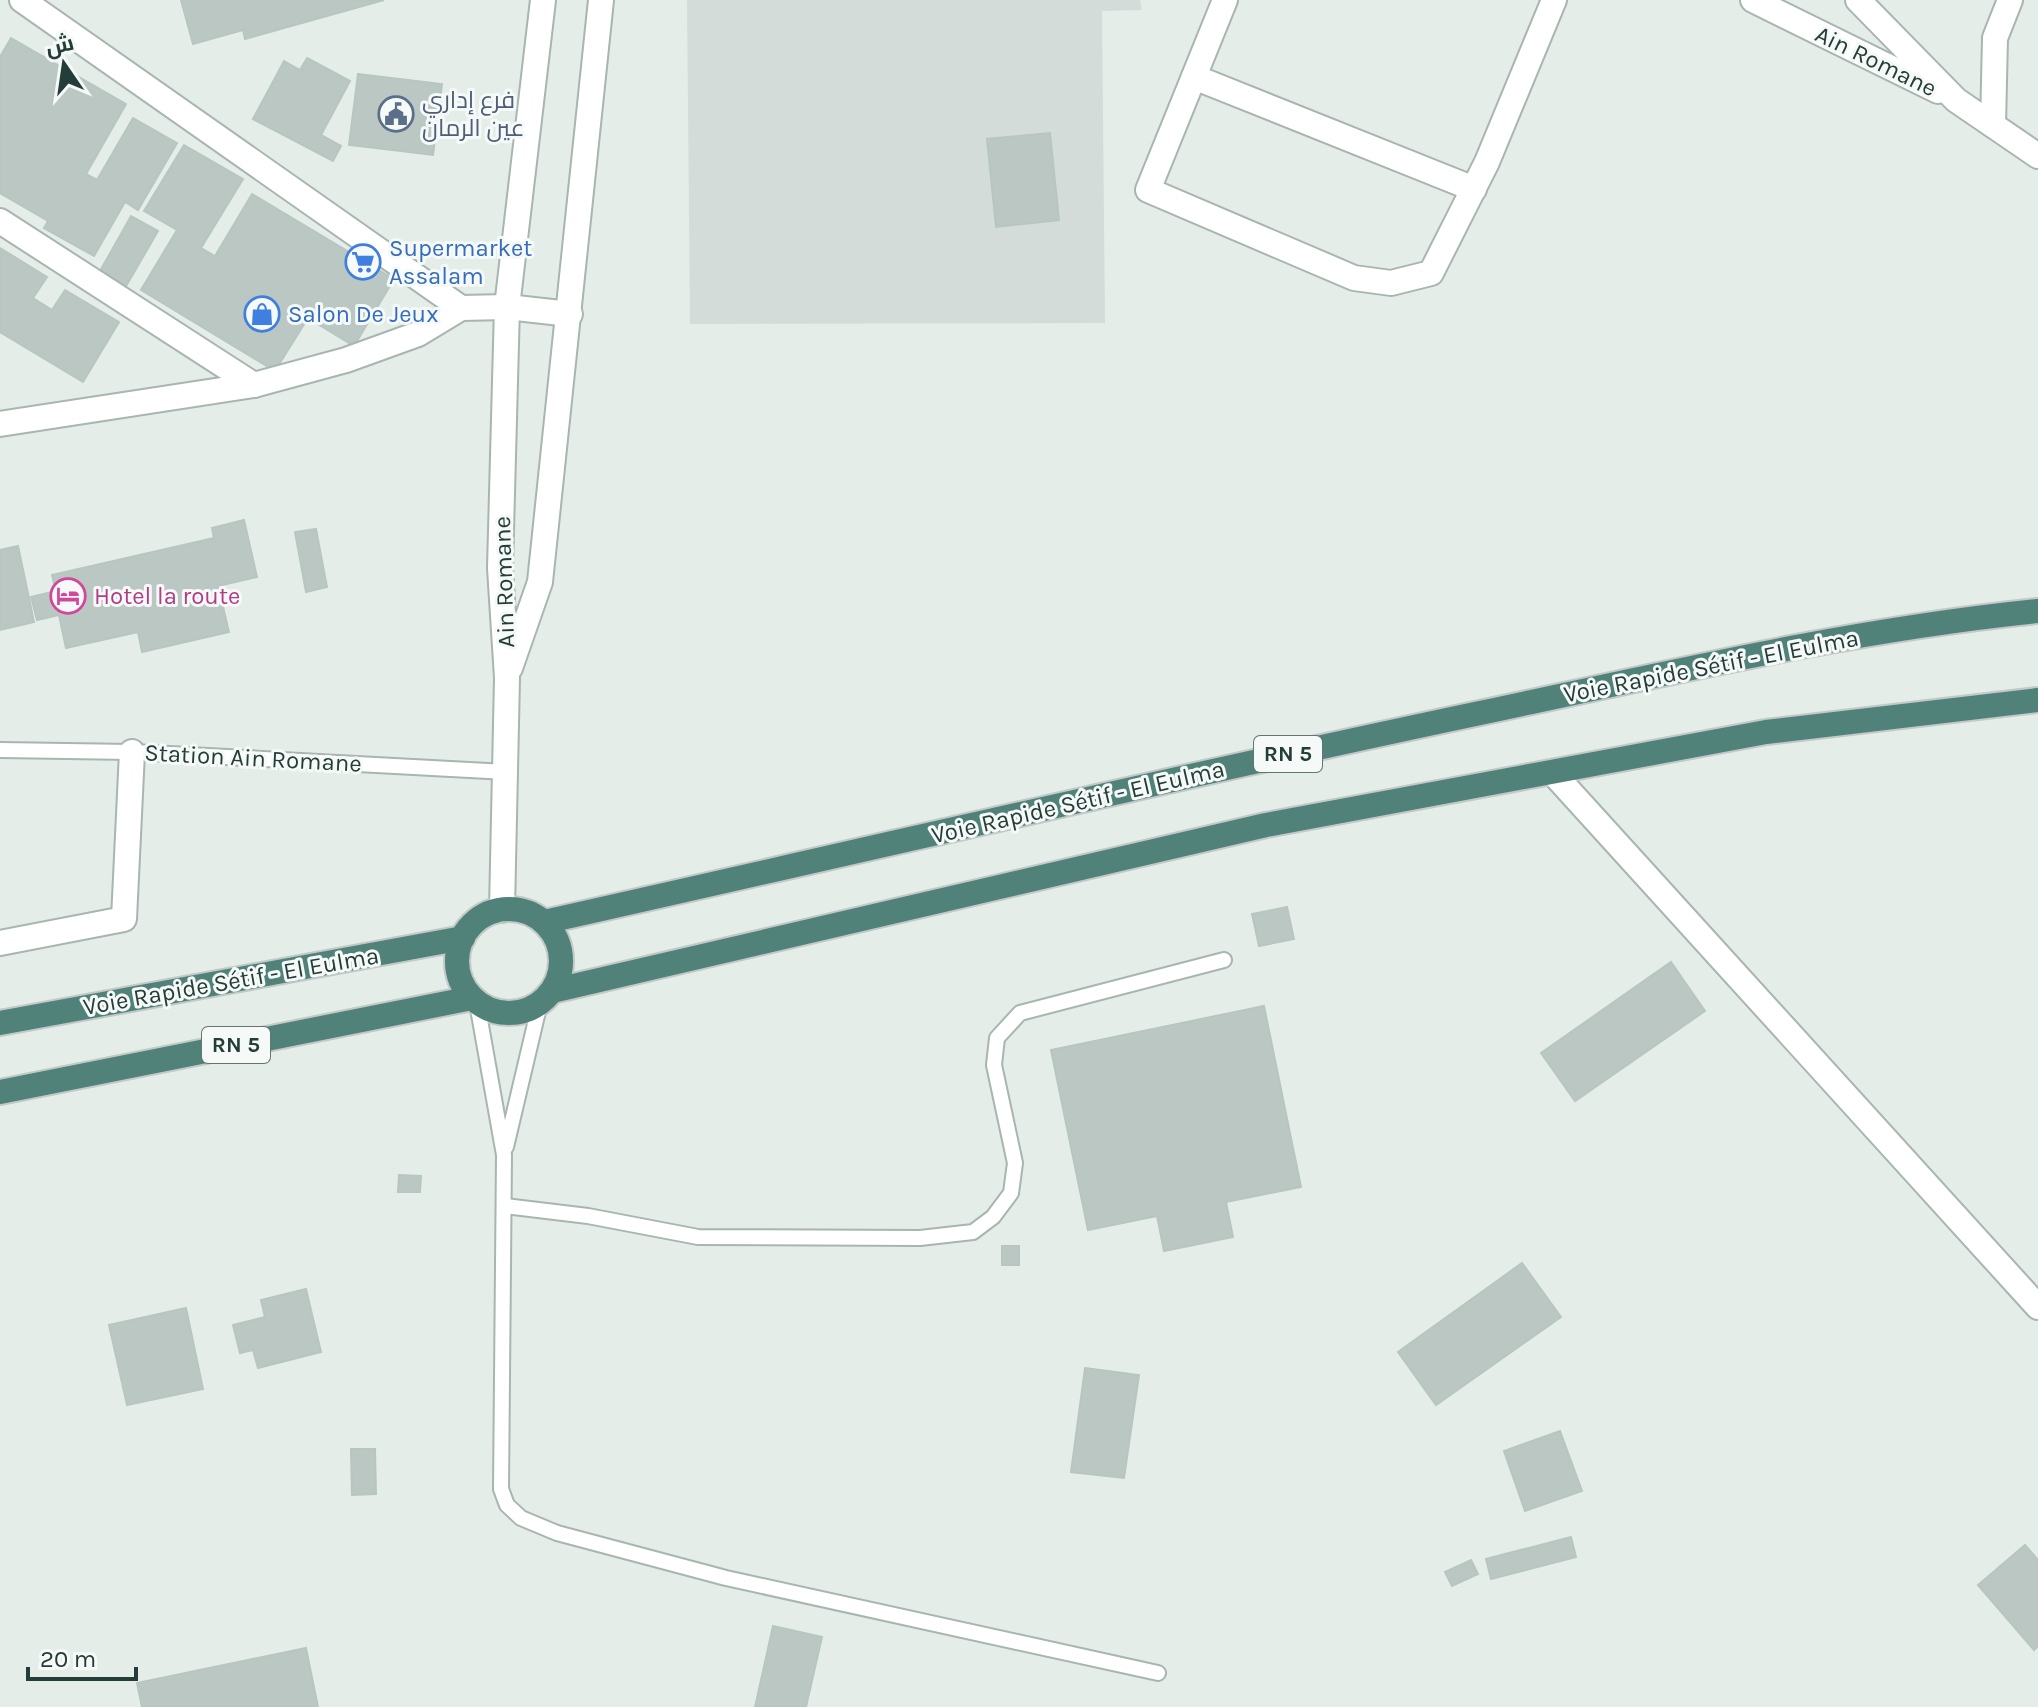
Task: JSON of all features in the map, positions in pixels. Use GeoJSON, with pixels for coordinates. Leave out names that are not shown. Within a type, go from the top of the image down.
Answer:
{"type":"FeatureCollection","features":[{"type":"Feature","properties":{"kind":"highway","name":"Voie Rapide Sétif - El Eulma"},"geometry":{"type":"LineString","coordinates":[[544,922],[1317,747],[1683,670],[1954,620],[2038,611]]}},
{"type":"Feature","properties":{"kind":"highway"},"geometry":{"type":"LineString","coordinates":[[546,997],[559,977],[560,948],[544,922],[531,914],[502,910],[486,915],[463,938],[459,950],[459,975],[474,1000],[497,1012],[520,1013],[546,997],[1266,825],[1766,732],[2038,700]]}},
{"type":"Feature","properties":{"kind":"highway","name":"Voie Rapide Sétif - El Eulma"},"geometry":{"type":"LineString","coordinates":[[0,1023],[463,938]]}},
{"type":"Feature","properties":{"kind":"highway","name":"RN 5"},"geometry":{"type":"LineString","coordinates":[[0,1092],[474,1000]]}},
{"type":"Feature","properties":{"kind":"street"},"geometry":{"type":"LineString","coordinates":[[22,0],[461,308]]}},
{"type":"Feature","properties":{"kind":"street","name":"Ain Romane"},"geometry":{"type":"LineString","coordinates":[[507,678],[500,568],[507,307],[543,0]]}},
{"type":"Feature","properties":{"kind":"street","name":"Ain Romane"},"geometry":{"type":"LineString","coordinates":[[507,678],[540,582],[601,0]]}},
{"type":"Feature","properties":{"kind":"street"},"geometry":{"type":"LineString","coordinates":[[1225,0],[1148,190],[1354,278],[1391,283],[1431,273],[1474,189],[1554,0]]}},
{"type":"Feature","properties":{"kind":"street","name":"Ain Romane"},"geometry":{"type":"LineString","coordinates":[[1753,0],[1956,100],[2034,149]]}},
{"type":"Feature","properties":{"kind":"street","name":"Ain Romane"},"geometry":{"type":"LineString","coordinates":[[1858,0],[1956,100]]}},
{"type":"Feature","properties":{"kind":"street"},"geometry":{"type":"LineString","coordinates":[[1993,125],[1995,38],[2010,0]]}},
{"type":"Feature","properties":{"kind":"street"},"geometry":{"type":"LineString","coordinates":[[1194,77],[1474,189]]}},
{"type":"Feature","properties":{"kind":"street"},"geometry":{"type":"LineString","coordinates":[[0,221],[254,385]]}},
{"type":"Feature","properties":{"kind":"street"},"geometry":{"type":"LineString","coordinates":[[0,424],[254,385],[346,360],[418,334],[461,308],[507,307],[570,314]]}},
{"type":"Feature","properties":{"kind":"street"},"geometry":{"type":"LineString","coordinates":[[502,910],[507,678]]}},
{"type":"Feature","properties":{"kind":"street"},"geometry":{"type":"LineString","coordinates":[[0,943],[124,919],[132,752]]}},
{"type":"Feature","properties":{"kind":"street"},"geometry":{"type":"LineString","coordinates":[[1552,772],[2038,1307]]}},
{"type":"Feature","properties":{"kind":"lane","name":"Station Ain Romane"},"geometry":{"type":"LineString","coordinates":[[0,750],[132,752],[507,772]]}},
{"type":"Feature","properties":{"kind":"lane"},"geometry":{"type":"LineString","coordinates":[[505,1206],[588,1216],[698,1237],[920,1238],[973,1232],[993,1217],[1011,1193],[1015,1163],[994,1065],[997,1038],[1020,1013],[1224,960]]}},
{"type":"Feature","properties":{"kind":"lane"},"geometry":{"type":"LineString","coordinates":[[504,1155],[546,997]]}},
{"type":"Feature","properties":{"kind":"lane"},"geometry":{"type":"LineString","coordinates":[[474,1000],[504,1155],[501,1489],[507,1505],[521,1518],[557,1533],[726,1578],[1158,1673]]}},
{"type":"Feature","properties":{"kind":"shaded area"},"geometry":{"type":"Polygon","coordinates":[[[687,0],[1140,0],[1142,10],[1102,11],[1105,323],[690,324],[687,0]]]}},
{"type":"Feature","properties":{"kind":"building"},"geometry":{"type":"Polygon","coordinates":[[[181,0],[384,0],[245,39],[243,30],[193,44],[181,0]]]}},
{"type":"Feature","properties":{"kind":"building"},"geometry":{"type":"Polygon","coordinates":[[[11,38],[126,104],[86,174],[97,180],[133,118],[177,143],[138,210],[125,202],[94,256],[44,228],[48,221],[0,193],[0,57],[11,38]]]}},
{"type":"Feature","properties":{"kind":"building"},"geometry":{"type":"Polygon","coordinates":[[[307,58],[350,81],[321,135],[341,146],[333,161],[253,119],[284,61],[300,70],[307,58]]]}},
{"type":"Feature","properties":{"kind":"building","name":"فرع إداري عين الرمان"},"geometry":{"type":"Polygon","coordinates":[[[358,74],[442,84],[433,155],[349,145],[358,74]]]}},
{"type":"Feature","properties":{"kind":"building"},"geometry":{"type":"Polygon","coordinates":[[[1050,133],[1059,220],[996,227],[987,139],[1050,133]]]}},
{"type":"Feature","properties":{"kind":"building"},"geometry":{"type":"Polygon","coordinates":[[[184,145],[243,179],[201,248],[215,256],[252,194],[394,279],[354,346],[308,318],[275,371],[141,290],[177,230],[144,211],[184,145]]]}},
{"type":"Feature","properties":{"kind":"building"},"geometry":{"type":"Polygon","coordinates":[[[131,216],[158,231],[125,288],[99,273],[131,216]]]}},
{"type":"Feature","properties":{"kind":"building"},"geometry":{"type":"Polygon","coordinates":[[[0,248],[47,277],[33,298],[52,310],[65,290],[119,322],[83,382],[0,332],[0,248]]]}},
{"type":"Feature","properties":{"kind":"building"},"geometry":{"type":"Polygon","coordinates":[[[244,520],[257,577],[218,586],[229,632],[142,652],[138,632],[66,648],[59,615],[37,620],[31,597],[56,591],[52,575],[214,538],[212,528],[244,520]]]}},
{"type":"Feature","properties":{"kind":"building"},"geometry":{"type":"Polygon","coordinates":[[[316,529],[327,587],[306,592],[295,532],[316,529]]]}},
{"type":"Feature","properties":{"kind":"building"},"geometry":{"type":"Polygon","coordinates":[[[18,546],[34,622],[0,630],[0,550],[18,546]]]}},
{"type":"Feature","properties":{"kind":"building"},"geometry":{"type":"Polygon","coordinates":[[[1287,907],[1294,939],[1259,946],[1252,914],[1287,907]]]}},
{"type":"Feature","properties":{"kind":"building"},"geometry":{"type":"Polygon","coordinates":[[[1671,962],[1705,1011],[1575,1101],[1541,1053],[1671,962]]]}},
{"type":"Feature","properties":{"kind":"building"},"geometry":{"type":"Polygon","coordinates":[[[1264,1006],[1301,1187],[1226,1202],[1233,1237],[1164,1251],[1157,1216],[1088,1230],[1051,1050],[1264,1006]]]}},
{"type":"Feature","properties":{"kind":"building"},"geometry":{"type":"Polygon","coordinates":[[[399,1175],[421,1176],[420,1192],[398,1192],[399,1175]]]}},
{"type":"Feature","properties":{"kind":"building"},"geometry":{"type":"Polygon","coordinates":[[[1002,1246],[1019,1246],[1019,1265],[1002,1265],[1002,1246]]]}},
{"type":"Feature","properties":{"kind":"building"},"geometry":{"type":"Polygon","coordinates":[[[1522,1263],[1561,1317],[1436,1405],[1398,1352],[1522,1263]]]}},
{"type":"Feature","properties":{"kind":"building"},"geometry":{"type":"Polygon","coordinates":[[[306,1289],[321,1352],[258,1368],[253,1350],[240,1353],[233,1325],[265,1317],[261,1300],[306,1289]]]}},
{"type":"Feature","properties":{"kind":"building"},"geometry":{"type":"Polygon","coordinates":[[[186,1308],[203,1389],[127,1405],[109,1325],[186,1308]]]}},
{"type":"Feature","properties":{"kind":"building"},"geometry":{"type":"Polygon","coordinates":[[[1085,1368],[1139,1375],[1124,1478],[1071,1472],[1085,1368]]]}},
{"type":"Feature","properties":{"kind":"building"},"geometry":{"type":"Polygon","coordinates":[[[1560,1431],[1582,1491],[1525,1511],[1504,1451],[1560,1431]]]}},
{"type":"Feature","properties":{"kind":"building"},"geometry":{"type":"Polygon","coordinates":[[[351,1449],[375,1449],[376,1494],[352,1495],[351,1449]]]}},
{"type":"Feature","properties":{"kind":"building"},"geometry":{"type":"Polygon","coordinates":[[[1571,1537],[1576,1557],[1491,1579],[1486,1559],[1571,1537]]]}},
{"type":"Feature","properties":{"kind":"building"},"geometry":{"type":"Polygon","coordinates":[[[2025,1545],[2038,1560],[2038,1646],[2034,1650],[1978,1585],[2025,1545]]]}},
{"type":"Feature","properties":{"kind":"building"},"geometry":{"type":"Polygon","coordinates":[[[1471,1560],[1478,1574],[1452,1586],[1445,1572],[1471,1560]]]}},
{"type":"Feature","properties":{"kind":"building"},"geometry":{"type":"Polygon","coordinates":[[[773,1626],[822,1637],[806,1707],[755,1707],[773,1626]]]}},
{"type":"Feature","properties":{"kind":"building"},"geometry":{"type":"Polygon","coordinates":[[[306,1648],[318,1707],[142,1707],[137,1683],[306,1648]]]}},
{"type":"Feature","properties":{"kind":"place","name":"فرع إداري عين الرمان"},"geometry":{"type":"Point","coordinates":[396,114]}},
{"type":"Feature","properties":{"kind":"place","name":"Supermarket Assalam"},"geometry":{"type":"Point","coordinates":[363,262]}},
{"type":"Feature","properties":{"kind":"place","name":"Salon De Jeux"},"geometry":{"type":"Point","coordinates":[262,314]}},
{"type":"Feature","properties":{"kind":"place","name":"Hotel la route"},"geometry":{"type":"Point","coordinates":[68,596]}}]}
